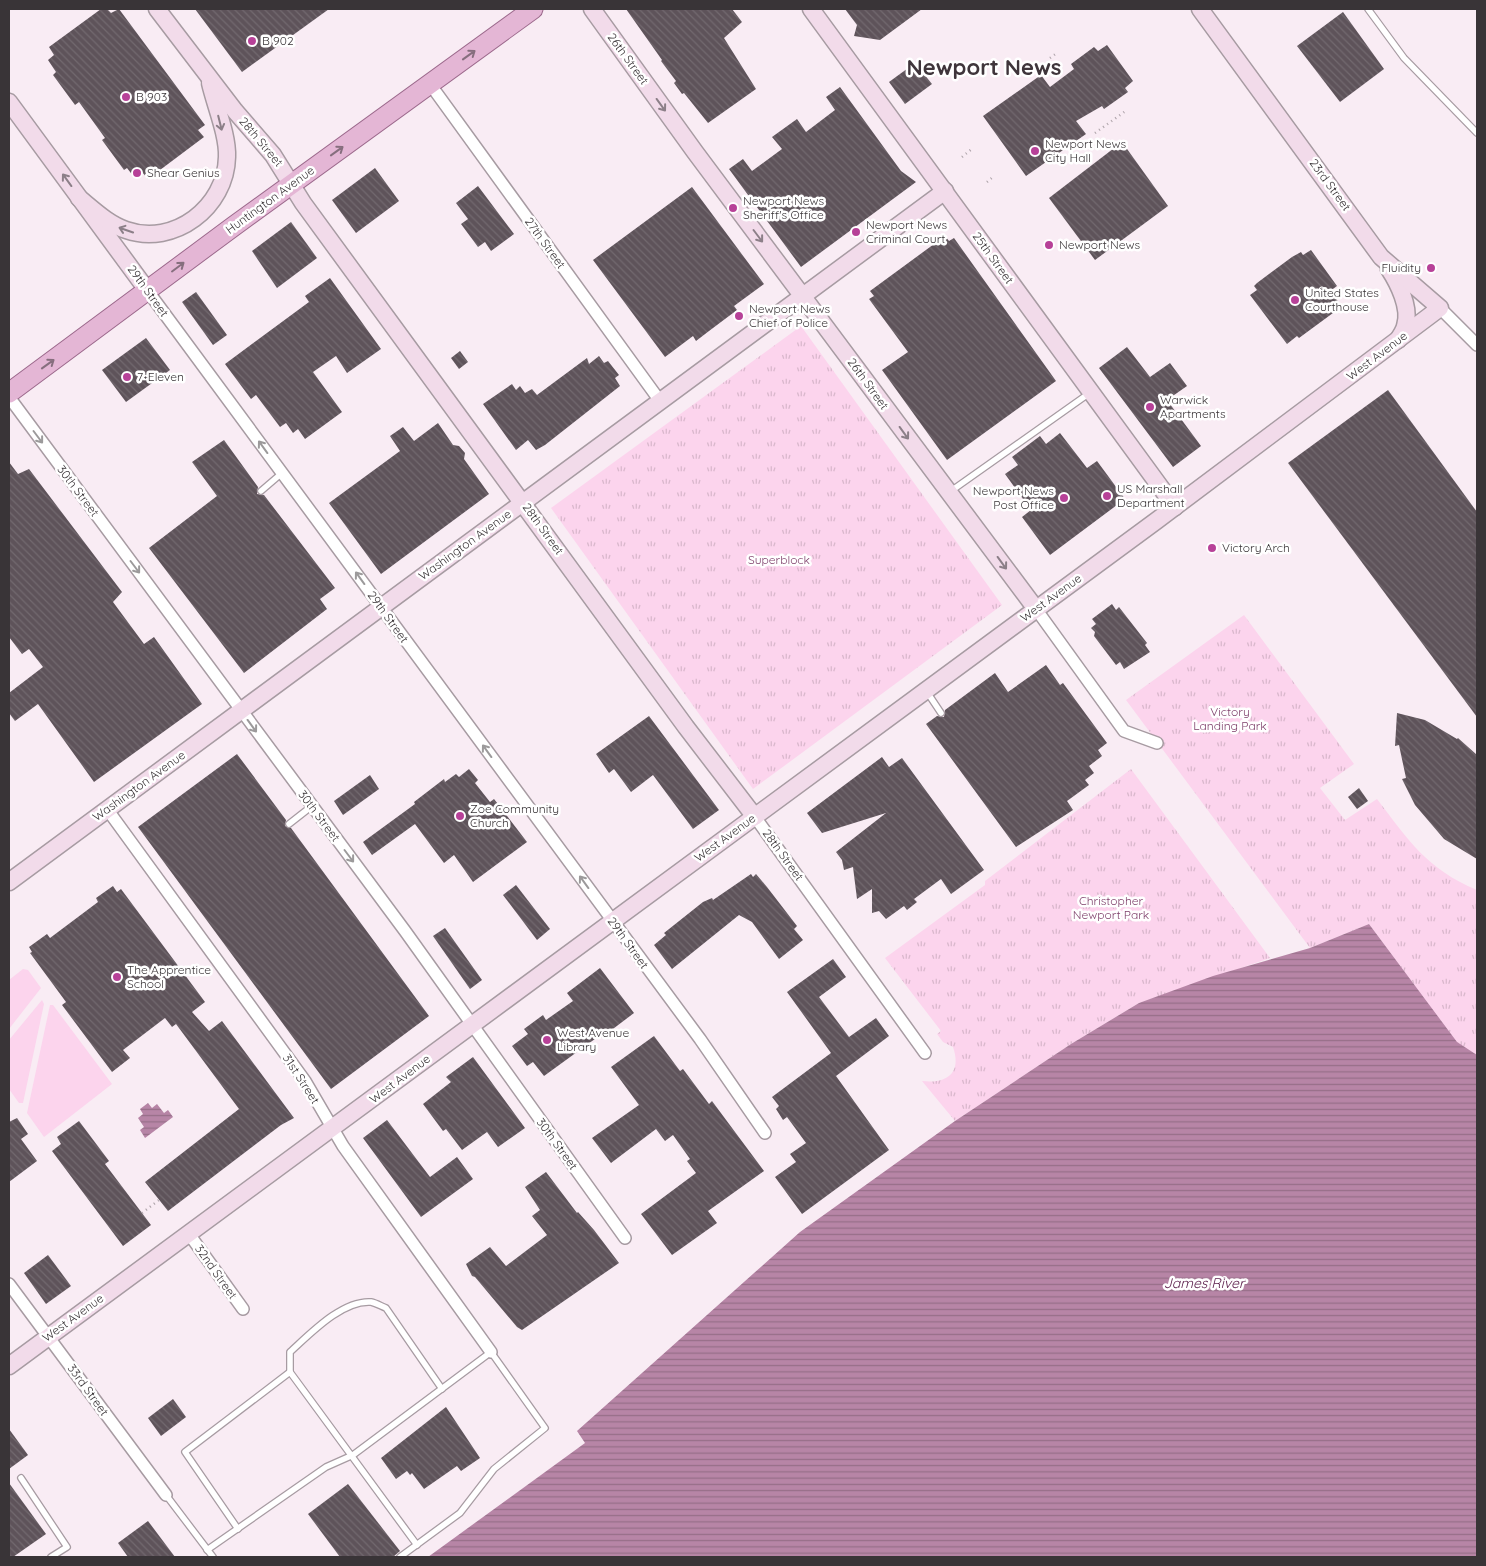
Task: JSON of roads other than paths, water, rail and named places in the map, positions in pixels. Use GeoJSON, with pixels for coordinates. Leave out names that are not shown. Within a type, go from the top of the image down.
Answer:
{"type":"FeatureCollection","features":[{"type":"Feature","properties":{"kind":"main road","name":"Huntington Avenue"},"geometry":{"type":"LineString","coordinates":[[9,394],[147,290],[533,9]]}},
{"type":"Feature","properties":{"kind":"street","name":"28th Street"},"geometry":{"type":"LineString","coordinates":[[157,9],[208,76],[273,155],[284,170],[290,185],[755,817],[925,1053]]}},
{"type":"Feature","properties":{"kind":"street","name":"26th Street"},"geometry":{"type":"LineString","coordinates":[[592,9],[695,152],[1036,609],[1124,731],[1157,743]]}},
{"type":"Feature","properties":{"kind":"street","name":"25th Street"},"geometry":{"type":"LineString","coordinates":[[811,9],[1175,507]]}},
{"type":"Feature","properties":{"kind":"street","name":"23rd Street"},"geometry":{"type":"LineString","coordinates":[[1200,9],[1381,256],[1440,308],[1477,345]]}},
{"type":"Feature","properties":{"kind":"street"},"geometry":{"type":"LineString","coordinates":[[79,198],[109,222],[137,233],[170,231],[201,215],[220,189],[227,158],[208,76]]}},
{"type":"Feature","properties":{"kind":"street","name":"27th Street"},"geometry":{"type":"LineString","coordinates":[[430,84],[660,401]]}},
{"type":"Feature","properties":{"kind":"street","name":"29th Street"},"geometry":{"type":"LineString","coordinates":[[9,102],[613,921],[766,1132]]}},
{"type":"Feature","properties":{"kind":"street","name":"Washington Avenue"},"geometry":{"type":"LineString","coordinates":[[9,882],[945,192]]}},
{"type":"Feature","properties":{"kind":"street"},"geometry":{"type":"LineString","coordinates":[[1381,256],[1399,285],[1406,313],[1406,326],[1398,340]]}},
{"type":"Feature","properties":{"kind":"street","name":"West Avenue"},"geometry":{"type":"LineString","coordinates":[[9,1366],[1175,507],[1440,308]]}},
{"type":"Feature","properties":{"kind":"street","name":"30th Street"},"geometry":{"type":"LineString","coordinates":[[9,397],[312,806],[625,1238]]}},
{"type":"Feature","properties":{"kind":"street","name":"31st Street"},"geometry":{"type":"LineString","coordinates":[[107,809],[305,1081],[332,1129],[491,1352]]}},
{"type":"Feature","properties":{"kind":"street","name":"32nd Street"},"geometry":{"type":"LineString","coordinates":[[189,1234],[243,1309]]}},
{"type":"Feature","properties":{"kind":"street","name":"33rd Street"},"geometry":{"type":"LineString","coordinates":[[9,1284],[166,1496]]}},
{"type":"Feature","properties":{"kind":"lane"},"geometry":{"type":"LineString","coordinates":[[1368,9],[1404,58],[1477,133]]}},
{"type":"Feature","properties":{"kind":"lane"},"geometry":{"type":"LineString","coordinates":[[949,492],[1091,392]]}},
{"type":"Feature","properties":{"kind":"lane"},"geometry":{"type":"LineString","coordinates":[[262,491],[282,473]]}},
{"type":"Feature","properties":{"kind":"lane"},"geometry":{"type":"LineString","coordinates":[[926,690],[941,713]]}},
{"type":"Feature","properties":{"kind":"lane"},"geometry":{"type":"LineString","coordinates":[[289,824],[312,806]]}},
{"type":"Feature","properties":{"kind":"lane"},"geometry":{"type":"LineString","coordinates":[[418,1545],[290,1372],[290,1352],[318,1326],[353,1304],[372,1302],[386,1308],[442,1389]]}},
{"type":"Feature","properties":{"kind":"lane"},"geometry":{"type":"LineString","coordinates":[[207,1550],[326,1467],[353,1455],[491,1352],[545,1428],[494,1469],[460,1513],[400,1557]]}},
{"type":"Feature","properties":{"kind":"lane"},"geometry":{"type":"LineString","coordinates":[[238,1528],[185,1452],[290,1372]]}},
{"type":"Feature","properties":{"kind":"lane"},"geometry":{"type":"LineString","coordinates":[[20,1478],[67,1546],[51,1557]]}},
{"type":"Feature","properties":{"kind":"lane"},"geometry":{"type":"LineString","coordinates":[[166,1496],[213,1557]]}},
{"type":"Feature","properties":{"kind":"water","name":"James River"},"geometry":{"type":"Polygon","coordinates":[[[1369,924],[1457,1042],[1477,1055],[1477,1557],[428,1557],[585,1443],[577,1431],[800,1232],[955,1121],[1071,1044],[1139,1003],[1213,976],[1310,948],[1369,924]]]}},
{"type":"Feature","properties":{"kind":"water"},"geometry":{"type":"Polygon","coordinates":[[[148,1103],[152,1108],[157,1104],[164,1113],[168,1110],[173,1117],[145,1138],[140,1130],[144,1127],[138,1118],[143,1114],[140,1109],[148,1103]]]}},
{"type":"Feature","properties":{"kind":"place","name":"B 902"},"geometry":{"type":"Point","coordinates":[252,41]}},
{"type":"Feature","properties":{"kind":"place","name":"B 903"},"geometry":{"type":"Point","coordinates":[126,97]}},
{"type":"Feature","properties":{"kind":"place","name":"Newport News City Hall"},"geometry":{"type":"Point","coordinates":[1035,151]}},
{"type":"Feature","properties":{"kind":"place","name":"Shear Genius"},"geometry":{"type":"Point","coordinates":[137,173]}},
{"type":"Feature","properties":{"kind":"place","name":"Newport News Sheriff's Office"},"geometry":{"type":"Point","coordinates":[733,208]}},
{"type":"Feature","properties":{"kind":"place","name":"Newport News Criminal Court"},"geometry":{"type":"Point","coordinates":[856,232]}},
{"type":"Feature","properties":{"kind":"place","name":"Newport News"},"geometry":{"type":"Point","coordinates":[1049,245]}},
{"type":"Feature","properties":{"kind":"place","name":"Fluidity"},"geometry":{"type":"Point","coordinates":[1431,268]}},
{"type":"Feature","properties":{"kind":"place","name":"United States Courthouse"},"geometry":{"type":"Point","coordinates":[1295,300]}},
{"type":"Feature","properties":{"kind":"place","name":"Newport News Chief of Police"},"geometry":{"type":"Point","coordinates":[739,316]}},
{"type":"Feature","properties":{"kind":"place","name":"7-Eleven"},"geometry":{"type":"Point","coordinates":[127,377]}},
{"type":"Feature","properties":{"kind":"place","name":"Warwick Apartments"},"geometry":{"type":"Point","coordinates":[1150,407]}},
{"type":"Feature","properties":{"kind":"place","name":"US Marshall Department"},"geometry":{"type":"Point","coordinates":[1107,496]}},
{"type":"Feature","properties":{"kind":"place","name":"Newport News Post Office"},"geometry":{"type":"Point","coordinates":[1064,498]}},
{"type":"Feature","properties":{"kind":"place","name":"Victory Arch"},"geometry":{"type":"Point","coordinates":[1212,548]}},
{"type":"Feature","properties":{"kind":"place","name":"Zoe Community Church"},"geometry":{"type":"Point","coordinates":[460,816]}},
{"type":"Feature","properties":{"kind":"place","name":"The Apprentice School"},"geometry":{"type":"Point","coordinates":[117,977]}},
{"type":"Feature","properties":{"kind":"place","name":"West Avenue Library"},"geometry":{"type":"Point","coordinates":[547,1040]}},
{"type":"Feature","properties":{"kind":"district","name":"Newport News"},"geometry":{"type":"Point","coordinates":[984,67]}},
{"type":"Feature","properties":{"kind":"park label","name":"Superblock"},"geometry":{"type":"Point","coordinates":[779,560]}},
{"type":"Feature","properties":{"kind":"park label","name":"Victory Landing Park"},"geometry":{"type":"Point","coordinates":[1230,719]}},
{"type":"Feature","properties":{"kind":"park label","name":"Christopher Newport Park"},"geometry":{"type":"Point","coordinates":[1111,908]}}]}
